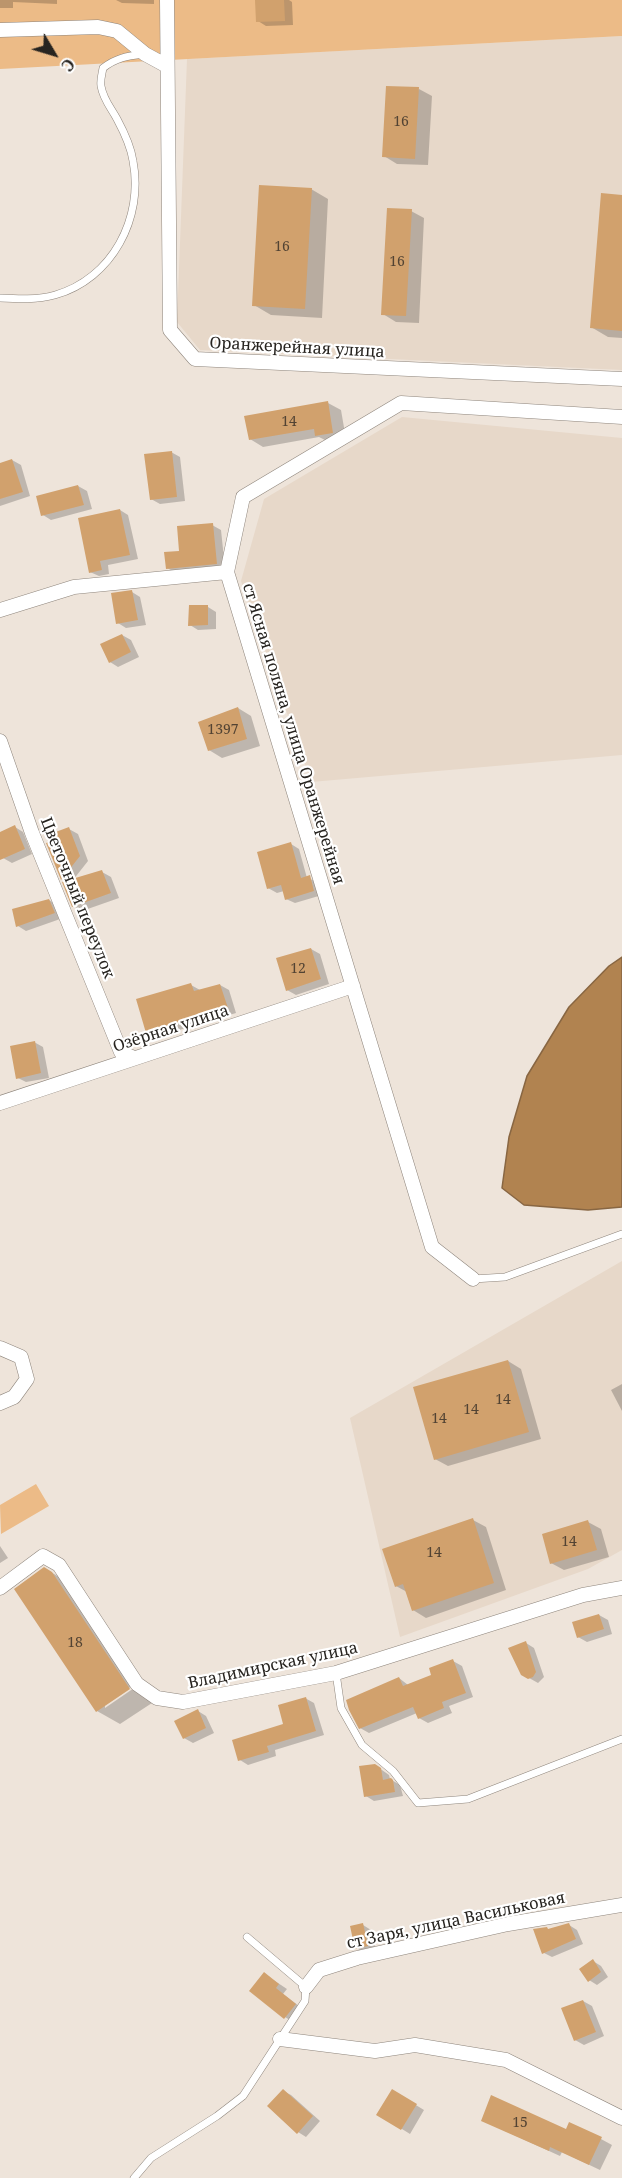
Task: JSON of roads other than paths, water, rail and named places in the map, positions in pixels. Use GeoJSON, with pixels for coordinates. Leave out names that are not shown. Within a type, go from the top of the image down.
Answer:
{"type":"FeatureCollection","features":[{"type":"Feature","properties":{"kind":"street","name":"Оранжерейная улица"},"geometry":{"type":"LineString","coordinates":[[167,0],[170,330],[195,359],[622,379]]}},
{"type":"Feature","properties":{"kind":"street"},"geometry":{"type":"LineString","coordinates":[[0,30],[98,27],[117,32],[145,54],[167,66]]}},
{"type":"Feature","properties":{"kind":"street","name":"ст Ясная поляна, улица Оранжерейная"},"geometry":{"type":"LineString","coordinates":[[473,1279],[432,1247],[227,572],[243,497],[401,403],[622,417]]}},
{"type":"Feature","properties":{"kind":"street"},"geometry":{"type":"LineString","coordinates":[[0,610],[74,587],[227,572]]}},
{"type":"Feature","properties":{"kind":"street","name":"Цветочный переулок"},"geometry":{"type":"LineString","coordinates":[[0,741],[32,833],[122,1052],[134,1058]]}},
{"type":"Feature","properties":{"kind":"street","name":"Озёрная улица"},"geometry":{"type":"LineString","coordinates":[[0,1103],[353,986]]}},
{"type":"Feature","properties":{"kind":"street"},"geometry":{"type":"LineString","coordinates":[[0,1348],[21,1357],[27,1379],[14,1397],[0,1403]]}},
{"type":"Feature","properties":{"kind":"street","name":"Владимирская улица"},"geometry":{"type":"LineString","coordinates":[[0,1588],[43,1556],[58,1565],[137,1684],[157,1698],[183,1702],[336,1673],[583,1595],[622,1588]]}},
{"type":"Feature","properties":{"kind":"street","name":"ст Заря, улица Васильковая"},"geometry":{"type":"LineString","coordinates":[[306,1987],[319,1970],[357,1958],[508,1924],[622,1905]]}},
{"type":"Feature","properties":{"kind":"street"},"geometry":{"type":"LineString","coordinates":[[280,2040],[375,2051],[415,2045],[506,2060],[622,2118]]}},
{"type":"Feature","properties":{"kind":"lane"},"geometry":{"type":"LineString","coordinates":[[0,298],[34,298],[72,289],[90,278],[115,252],[125,234],[133,210],[134,163],[128,141],[104,97],[100,84],[103,68],[112,60],[123,56],[145,54]]}},
{"type":"Feature","properties":{"kind":"lane"},"geometry":{"type":"LineString","coordinates":[[473,1279],[505,1277],[622,1234]]}},
{"type":"Feature","properties":{"kind":"lane"},"geometry":{"type":"LineString","coordinates":[[336,1673],[341,1708],[362,1745],[393,1772],[418,1803],[468,1798],[622,1739]]}},
{"type":"Feature","properties":{"kind":"lane"},"geometry":{"type":"LineString","coordinates":[[134,2178],[151,2158],[217,2116],[243,2096],[305,2001],[306,1987],[247,1936]]}}]}
